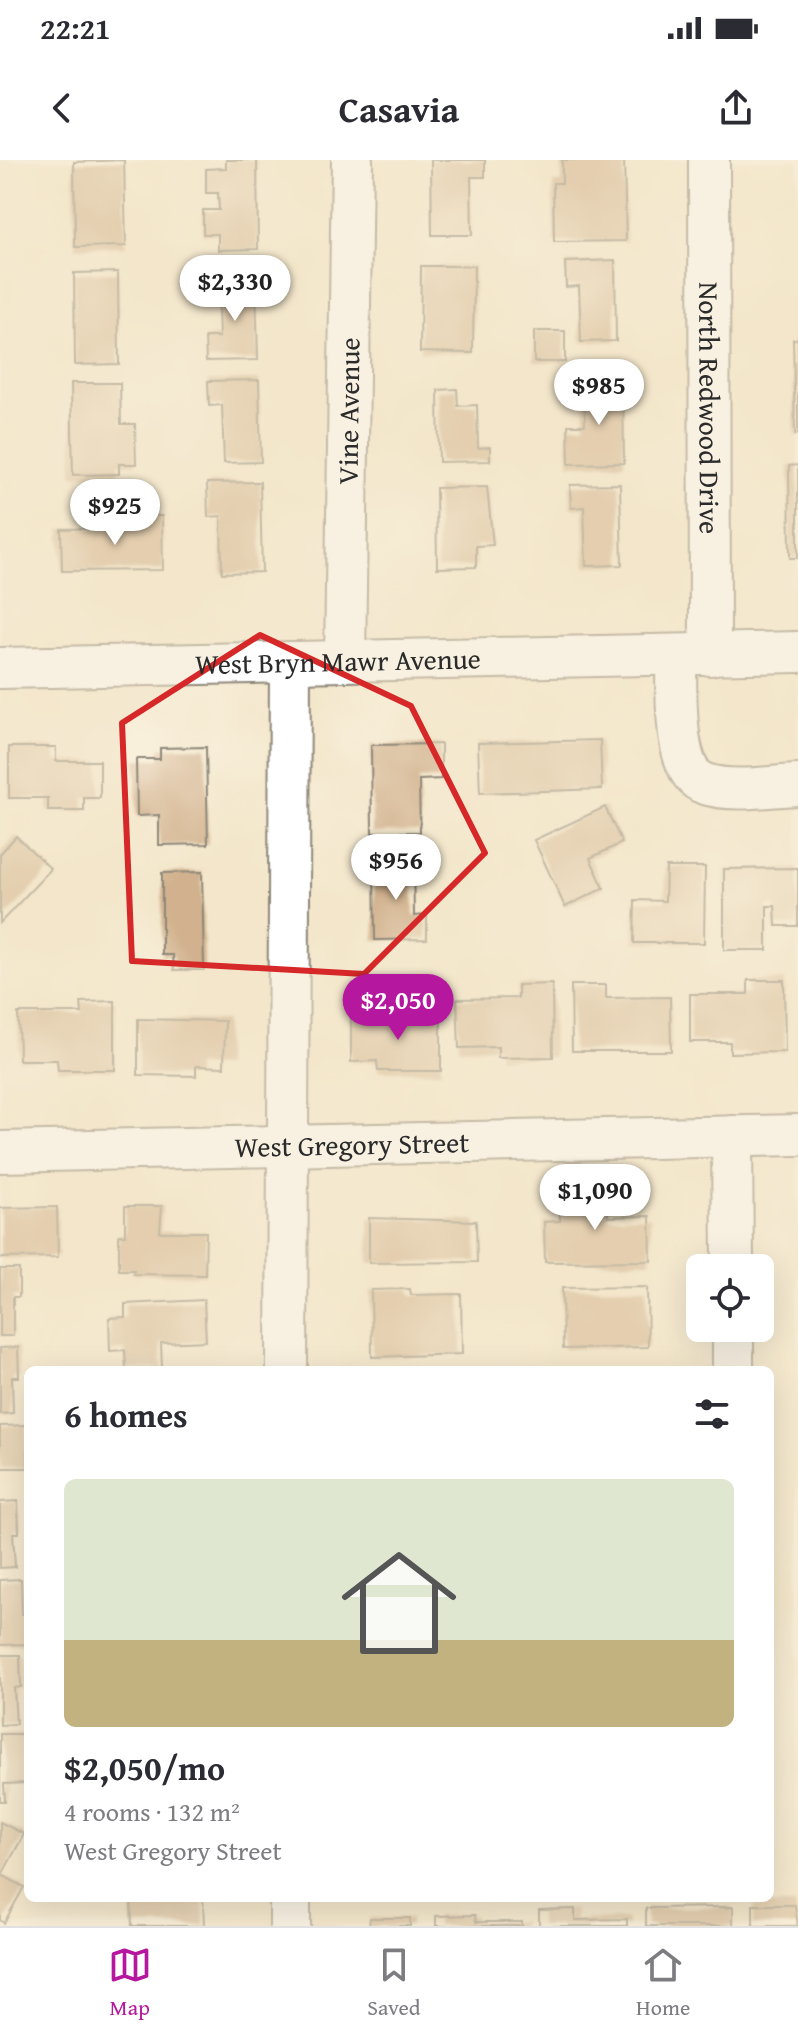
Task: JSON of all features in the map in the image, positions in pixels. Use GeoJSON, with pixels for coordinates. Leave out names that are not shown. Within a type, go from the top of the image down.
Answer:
{"type":"FeatureCollection","features":[{"type":"Feature","properties":{"kind":"street","name":"Vine Avenue"},"geometry":{"type":"LineString","coordinates":[[345,661],[352,160]]}},
{"type":"Feature","properties":{"kind":"street","name":"North Redwood Drive"},"geometry":{"type":"LineString","coordinates":[[693,656],[709,160]]}},
{"type":"Feature","properties":{"kind":"street","name":"West Bryn Mawr Avenue"},"geometry":{"type":"LineString","coordinates":[[0,668],[798,652]]}},
{"type":"Feature","properties":{"kind":"street"},"geometry":{"type":"LineString","coordinates":[[693,656],[679,735],[691,773],[702,783],[723,787],[798,785]]}},
{"type":"Feature","properties":{"kind":"street"},"geometry":{"type":"LineString","coordinates":[[287,1366],[290,662]]}},
{"type":"Feature","properties":{"kind":"street","name":"West Gregory Street"},"geometry":{"type":"LineString","coordinates":[[0,1152],[798,1135]]}},
{"type":"Feature","properties":{"kind":"street"},"geometry":{"type":"LineString","coordinates":[[732,1136],[733,1254]]}},
{"type":"Feature","properties":{"kind":"street"},"geometry":{"type":"LineString","coordinates":[[733,1342],[733,1366]]}},
{"type":"Feature","properties":{"kind":"street"},"geometry":{"type":"LineString","coordinates":[[290,1902],[290,1926]]}},
{"type":"Feature","properties":{"kind":"highlighted area"},"geometry":{"type":"Polygon","coordinates":[[[260,635],[411,706],[485,853],[364,974],[132,961],[122,723],[260,635]]]}},
{"type":"Feature","properties":{"kind":"building"},"geometry":{"type":"Polygon","coordinates":[[[124,160],[126,246],[75,247],[74,162],[124,160]]]}},
{"type":"Feature","properties":{"kind":"building"},"geometry":{"type":"Polygon","coordinates":[[[226,160],[257,160],[258,249],[218,250],[218,234],[203,234],[203,210],[219,210],[218,193],[206,193],[206,169],[226,168],[226,160]]]}},
{"type":"Feature","properties":{"kind":"building"},"geometry":{"type":"Polygon","coordinates":[[[431,160],[485,160],[485,177],[471,177],[472,235],[432,235],[431,160]]]}},
{"type":"Feature","properties":{"kind":"building"},"geometry":{"type":"Polygon","coordinates":[[[562,160],[624,160],[626,241],[554,242],[553,183],[562,183],[562,160]]]}},
{"type":"Feature","properties":{"kind":"building"},"geometry":{"type":"Polygon","coordinates":[[[615,260],[616,341],[581,342],[579,286],[566,287],[565,262],[615,260]]]}},
{"type":"Feature","properties":{"kind":"building"},"geometry":{"type":"Polygon","coordinates":[[[421,266],[474,266],[473,353],[420,352],[421,266]]]}},
{"type":"Feature","properties":{"kind":"building"},"geometry":{"type":"Polygon","coordinates":[[[118,272],[119,364],[75,365],[74,273],[118,272]]]}},
{"type":"Feature","properties":{"kind":"building"},"geometry":{"type":"Polygon","coordinates":[[[256,280],[258,360],[206,361],[205,337],[219,337],[217,281],[256,280]]]}},
{"type":"Feature","properties":{"kind":"building"},"geometry":{"type":"Polygon","coordinates":[[[534,331],[565,331],[565,362],[534,362],[534,331]]]}},
{"type":"Feature","properties":{"kind":"building"},"geometry":{"type":"Polygon","coordinates":[[[793,339],[798,339],[798,434],[795,435],[793,339]]]}},
{"type":"Feature","properties":{"kind":"building"},"geometry":{"type":"Polygon","coordinates":[[[259,380],[261,462],[224,463],[222,405],[209,406],[208,381],[259,380]]]}},
{"type":"Feature","properties":{"kind":"building"},"geometry":{"type":"Polygon","coordinates":[[[623,382],[624,463],[569,464],[568,425],[585,425],[584,383],[623,382]]]}},
{"type":"Feature","properties":{"kind":"building"},"geometry":{"type":"Polygon","coordinates":[[[71,383],[120,383],[121,424],[135,424],[136,464],[119,464],[119,474],[73,475],[71,383]]]}},
{"type":"Feature","properties":{"kind":"building"},"geometry":{"type":"Polygon","coordinates":[[[457,389],[458,406],[477,405],[478,448],[490,447],[490,461],[439,462],[438,390],[457,389]]]}},
{"type":"Feature","properties":{"kind":"building"},"geometry":{"type":"Polygon","coordinates":[[[798,465],[798,558],[790,558],[789,466],[798,465]]]}},
{"type":"Feature","properties":{"kind":"building"},"geometry":{"type":"Polygon","coordinates":[[[260,482],[262,572],[222,573],[221,516],[208,517],[207,483],[260,482]]]}},
{"type":"Feature","properties":{"kind":"building"},"geometry":{"type":"Polygon","coordinates":[[[620,484],[622,565],[586,566],[584,507],[571,508],[570,485],[620,484]]]}},
{"type":"Feature","properties":{"kind":"building"},"geometry":{"type":"Polygon","coordinates":[[[487,487],[493,545],[476,546],[476,567],[437,568],[436,488],[487,487]]]}},
{"type":"Feature","properties":{"kind":"building"},"geometry":{"type":"Polygon","coordinates":[[[124,516],[162,516],[163,570],[62,571],[61,529],[124,528],[124,516]]]}},
{"type":"Feature","properties":{"kind":"building"},"geometry":{"type":"Polygon","coordinates":[[[600,740],[602,789],[480,793],[478,743],[600,740]]]}},
{"type":"Feature","properties":{"kind":"building"},"geometry":{"type":"Polygon","coordinates":[[[441,744],[441,779],[419,780],[420,832],[372,833],[371,745],[441,744]]]}},
{"type":"Feature","properties":{"kind":"building"},"geometry":{"type":"Polygon","coordinates":[[[9,747],[56,747],[56,761],[100,761],[100,798],[84,798],[84,811],[48,811],[48,798],[9,798],[9,747]]]}},
{"type":"Feature","properties":{"kind":"building"},"geometry":{"type":"Polygon","coordinates":[[[206,747],[208,844],[159,845],[159,815],[137,816],[136,759],[160,759],[160,748],[206,747]]]}},
{"type":"Feature","properties":{"kind":"building"},"geometry":{"type":"Polygon","coordinates":[[[605,807],[622,843],[590,858],[604,888],[565,907],[534,840],[605,807]]]}},
{"type":"Feature","properties":{"kind":"building"},"geometry":{"type":"Polygon","coordinates":[[[16,836],[51,869],[0,923],[0,854],[16,836]]]}},
{"type":"Feature","properties":{"kind":"building"},"geometry":{"type":"Polygon","coordinates":[[[413,859],[414,916],[427,915],[427,939],[375,940],[374,860],[413,859]]]}},
{"type":"Feature","properties":{"kind":"building"},"geometry":{"type":"Polygon","coordinates":[[[666,867],[705,867],[704,943],[634,943],[635,900],[665,901],[666,867]]]}},
{"type":"Feature","properties":{"kind":"building"},"geometry":{"type":"Polygon","coordinates":[[[798,868],[798,926],[776,926],[775,906],[767,906],[767,950],[724,950],[724,869],[798,868]]]}},
{"type":"Feature","properties":{"kind":"building"},"geometry":{"type":"Polygon","coordinates":[[[202,872],[204,970],[174,970],[173,955],[162,955],[162,873],[202,872]]]}},
{"type":"Feature","properties":{"kind":"building"},"geometry":{"type":"Polygon","coordinates":[[[748,980],[784,980],[785,1052],[730,1053],[730,1042],[690,1042],[690,994],[748,994],[748,980]]]}},
{"type":"Feature","properties":{"kind":"building"},"geometry":{"type":"Polygon","coordinates":[[[552,984],[553,1057],[498,1058],[498,1047],[459,1048],[457,999],[518,998],[518,985],[552,984]]]}},
{"type":"Feature","properties":{"kind":"building"},"geometry":{"type":"Polygon","coordinates":[[[571,985],[606,985],[606,998],[670,997],[671,1051],[572,1051],[571,985]]]}},
{"type":"Feature","properties":{"kind":"building"},"geometry":{"type":"Polygon","coordinates":[[[115,1001],[115,1070],[58,1070],[57,1060],[19,1060],[18,1013],[82,1013],[81,1002],[115,1001]]]}},
{"type":"Feature","properties":{"kind":"building"},"geometry":{"type":"Polygon","coordinates":[[[441,1015],[441,1071],[378,1071],[377,1061],[351,1062],[351,1016],[441,1015]]]}},
{"type":"Feature","properties":{"kind":"building"},"geometry":{"type":"Polygon","coordinates":[[[138,1019],[225,1021],[224,1067],[196,1066],[196,1076],[138,1075],[138,1019]]]}},
{"type":"Feature","properties":{"kind":"building"},"geometry":{"type":"Polygon","coordinates":[[[559,1190],[608,1190],[608,1217],[650,1216],[651,1261],[545,1262],[544,1222],[560,1221],[559,1190]]]}},
{"type":"Feature","properties":{"kind":"building"},"geometry":{"type":"Polygon","coordinates":[[[125,1206],[162,1206],[160,1232],[206,1232],[205,1275],[133,1274],[134,1270],[119,1270],[119,1235],[125,1235],[125,1206]]]}},
{"type":"Feature","properties":{"kind":"building"},"geometry":{"type":"Polygon","coordinates":[[[57,1207],[58,1257],[0,1258],[0,1208],[57,1207]]]}},
{"type":"Feature","properties":{"kind":"building"},"geometry":{"type":"Polygon","coordinates":[[[369,1218],[476,1221],[477,1262],[369,1263],[369,1218]]]}},
{"type":"Feature","properties":{"kind":"building"},"geometry":{"type":"Polygon","coordinates":[[[0,1269],[19,1269],[19,1297],[13,1297],[13,1336],[0,1336],[0,1269]]]}},
{"type":"Feature","properties":{"kind":"building"},"geometry":{"type":"Polygon","coordinates":[[[647,1287],[648,1347],[563,1349],[562,1288],[647,1287]]]}},
{"type":"Feature","properties":{"kind":"building"},"geometry":{"type":"Polygon","coordinates":[[[410,1289],[411,1295],[461,1294],[462,1354],[372,1357],[371,1290],[410,1289]]]}},
{"type":"Feature","properties":{"kind":"building"},"geometry":{"type":"Polygon","coordinates":[[[204,1300],[206,1341],[161,1343],[162,1366],[126,1366],[125,1350],[110,1351],[109,1318],[125,1317],[125,1304],[204,1300]]]}},
{"type":"Feature","properties":{"kind":"building"},"geometry":{"type":"Polygon","coordinates":[[[18,1347],[19,1377],[12,1377],[13,1413],[0,1414],[0,1348],[18,1347]]]}},
{"type":"Feature","properties":{"kind":"building"},"geometry":{"type":"Polygon","coordinates":[[[24,1425],[24,1468],[0,1468],[0,1426],[24,1425]]]}},
{"type":"Feature","properties":{"kind":"building"},"geometry":{"type":"Polygon","coordinates":[[[18,1501],[19,1533],[13,1533],[15,1567],[0,1568],[0,1502],[18,1501]]]}},
{"type":"Feature","properties":{"kind":"building"},"geometry":{"type":"Polygon","coordinates":[[[21,1579],[24,1644],[0,1645],[0,1580],[21,1579]]]}},
{"type":"Feature","properties":{"kind":"building"},"geometry":{"type":"Polygon","coordinates":[[[0,1655],[20,1655],[21,1687],[14,1688],[16,1724],[0,1725],[0,1655]]]}},
{"type":"Feature","properties":{"kind":"building"},"geometry":{"type":"Polygon","coordinates":[[[0,1734],[24,1734],[24,1783],[4,1784],[5,1801],[0,1801],[0,1734]]]}},
{"type":"Feature","properties":{"kind":"building"},"geometry":{"type":"Polygon","coordinates":[[[0,1822],[24,1834],[2,1875],[24,1887],[4,1923],[0,1920],[0,1822]]]}},
{"type":"Feature","properties":{"kind":"building"},"geometry":{"type":"Polygon","coordinates":[[[131,1902],[203,1902],[204,1926],[132,1926],[131,1902]]]}},
{"type":"Feature","properties":{"kind":"building"},"geometry":{"type":"Polygon","coordinates":[[[753,1905],[795,1905],[798,1926],[753,1926],[753,1905]]]}},
{"type":"Feature","properties":{"kind":"building"},"geometry":{"type":"Polygon","coordinates":[[[733,1907],[733,1926],[646,1926],[646,1908],[733,1907]]]}},
{"type":"Feature","properties":{"kind":"building"},"geometry":{"type":"Polygon","coordinates":[[[575,1909],[575,1920],[627,1919],[627,1926],[539,1926],[539,1910],[575,1909]]]}},
{"type":"Feature","properties":{"kind":"building"},"geometry":{"type":"Polygon","coordinates":[[[475,1915],[476,1922],[522,1922],[522,1926],[436,1926],[436,1916],[475,1915]]]}},
{"type":"Feature","properties":{"kind":"building"},"geometry":{"type":"Polygon","coordinates":[[[370,1918],[410,1918],[410,1926],[369,1926],[370,1918]]]}}]}
